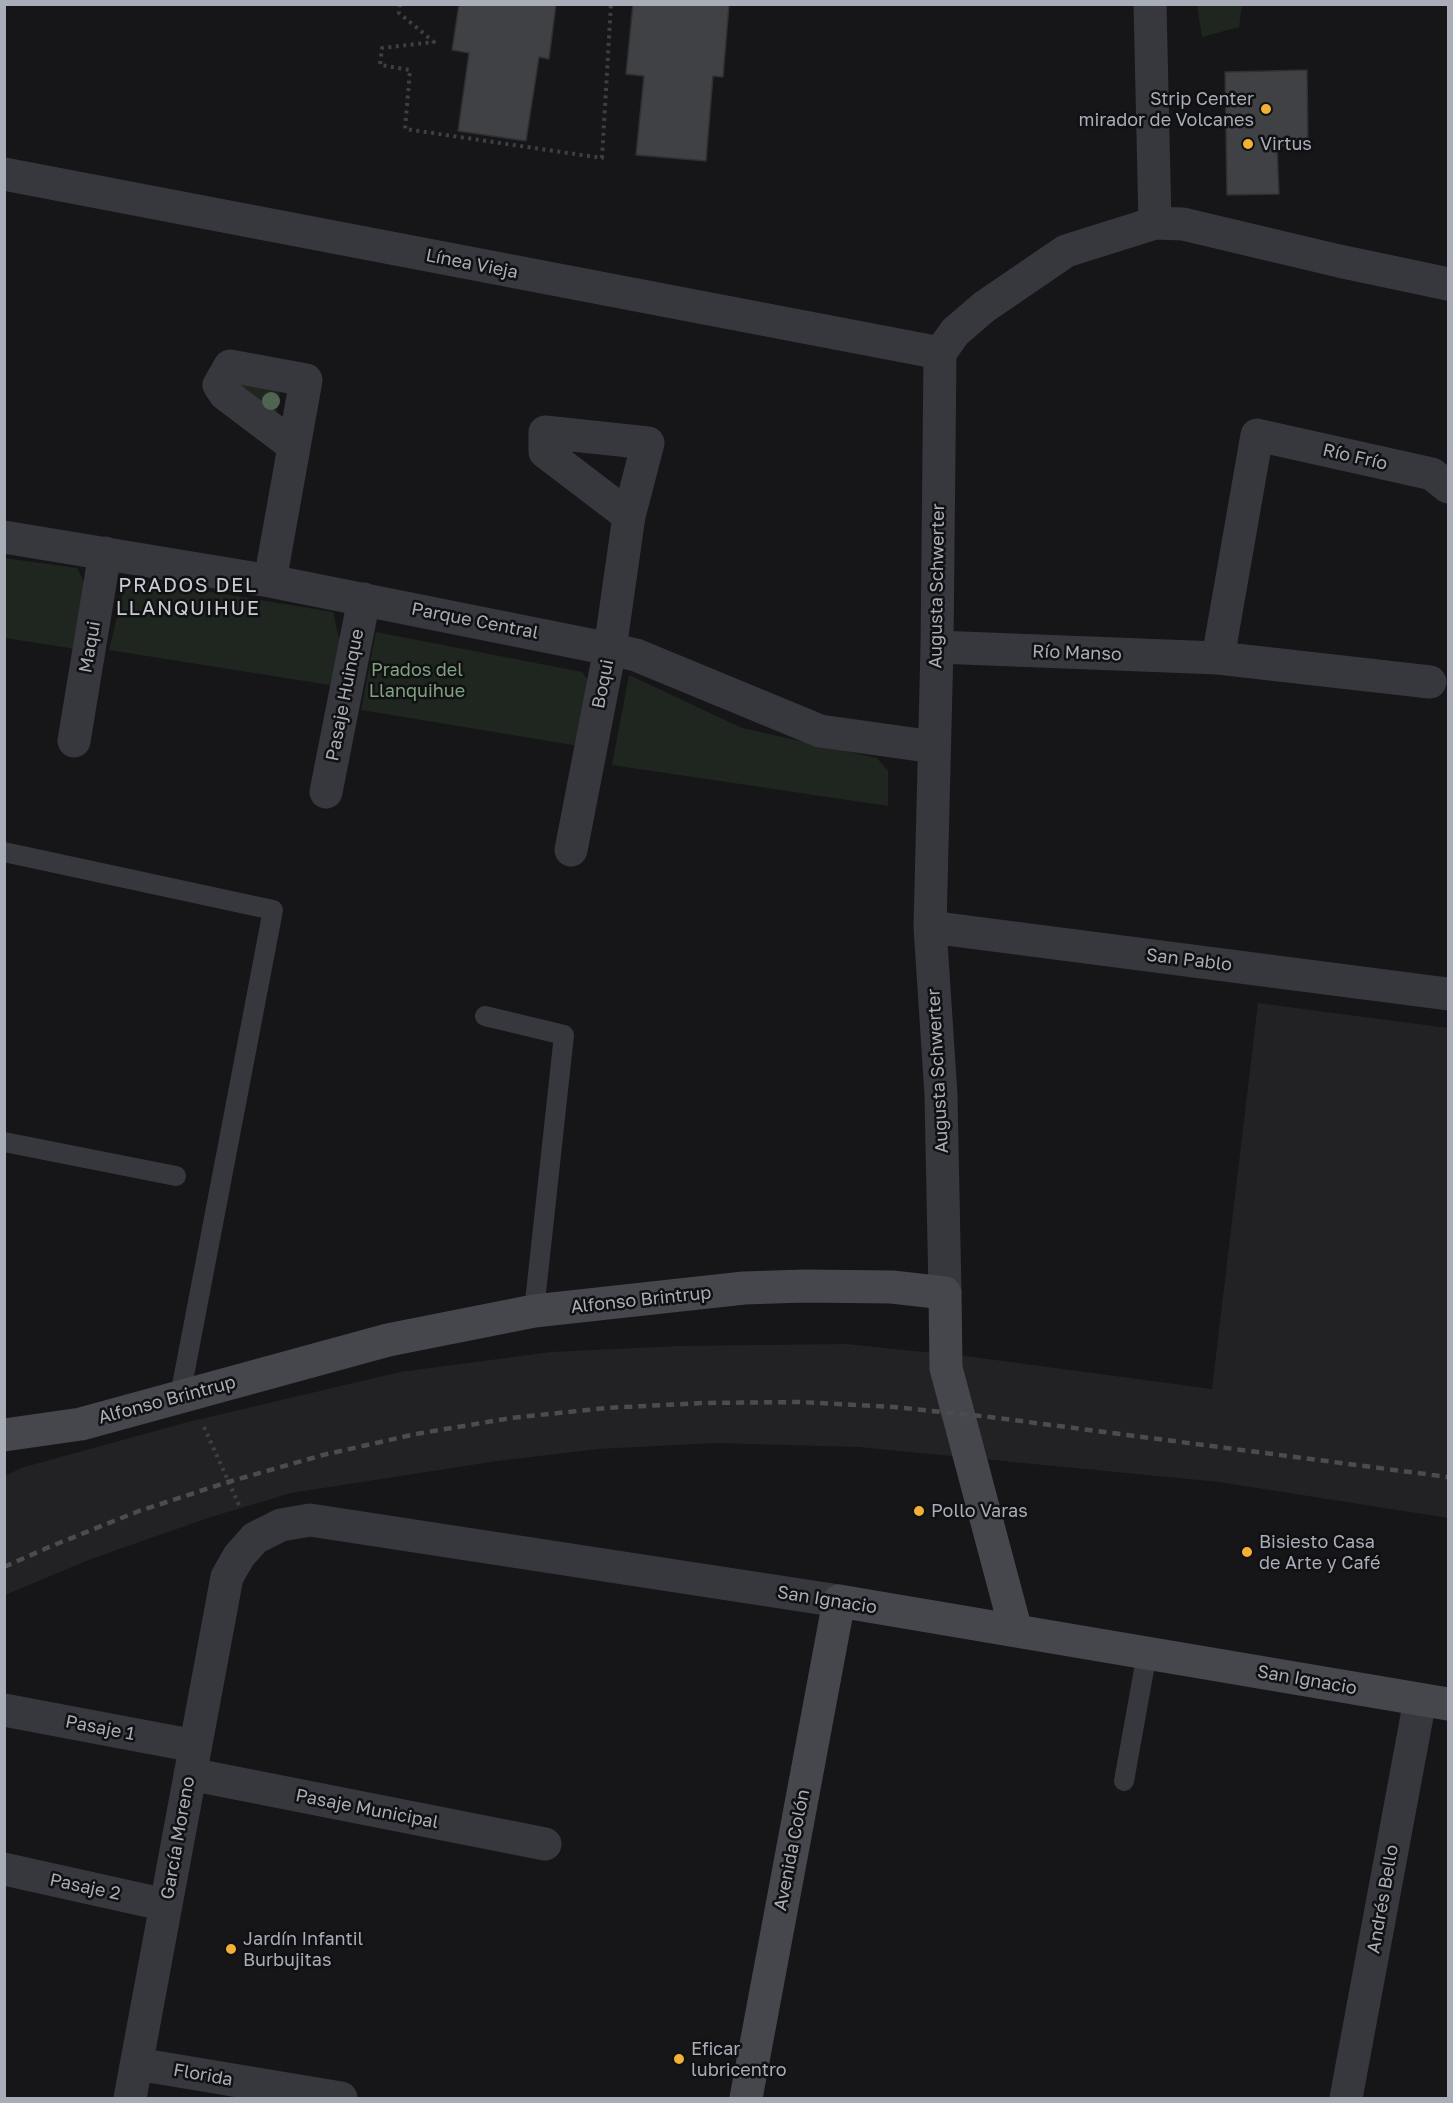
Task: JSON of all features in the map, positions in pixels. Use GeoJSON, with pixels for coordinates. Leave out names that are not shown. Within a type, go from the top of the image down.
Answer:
{"type":"FeatureCollection","features":[{"type":"Feature","properties":{"kind":"street"},"geometry":{"type":"LineString","coordinates":[[1150,4],[1155,223]]}},
{"type":"Feature","properties":{"kind":"street","name":"Línea Vieja"},"geometry":{"type":"LineString","coordinates":[[4,174],[940,353]]}},
{"type":"Feature","properties":{"kind":"street"},"geometry":{"type":"LineString","coordinates":[[940,353],[955,332],[984,307],[1066,250],[1155,223],[1183,224],[1449,284]]}},
{"type":"Feature","properties":{"kind":"street","name":"Augusta Schwerter"},"geometry":{"type":"LineString","coordinates":[[940,353],[937,647],[930,927],[941,1095],[945,1293]]}},
{"type":"Feature","properties":{"kind":"street","name":"Río Frío"},"geometry":{"type":"LineString","coordinates":[[1218,658],[1257,435],[1432,474],[1449,487]]}},
{"type":"Feature","properties":{"kind":"street"},"geometry":{"type":"LineString","coordinates":[[270,581],[294,446]]}},
{"type":"Feature","properties":{"kind":"street","name":"Boqui"},"geometry":{"type":"LineString","coordinates":[[571,850],[610,649],[629,516]]}},
{"type":"Feature","properties":{"kind":"street","name":"Parque Central"},"geometry":{"type":"LineString","coordinates":[[4,537],[270,581],[610,649],[636,655],[820,731],[934,747]]}},
{"type":"Feature","properties":{"kind":"street","name":"Maqui"},"geometry":{"type":"LineString","coordinates":[[74,741],[105,553]]}},
{"type":"Feature","properties":{"kind":"street","name":"Pasaje Huinque"},"geometry":{"type":"LineString","coordinates":[[326,792],[364,599]]}},
{"type":"Feature","properties":{"kind":"street","name":"Río Manso"},"geometry":{"type":"LineString","coordinates":[[937,647],[1218,658],[1430,682]]}},
{"type":"Feature","properties":{"kind":"street","name":"San Pablo"},"geometry":{"type":"LineString","coordinates":[[930,927],[1449,994]]}},
{"type":"Feature","properties":{"kind":"street","name":"Alfonso Brintrup"},"geometry":{"type":"LineString","coordinates":[[4,1435],[81,1424],[388,1340],[534,1311],[744,1288],[892,1287],[945,1293]]}},
{"type":"Feature","properties":{"kind":"street"},"geometry":{"type":"LineString","coordinates":[[945,1293],[946,1368],[1016,1631]]}},
{"type":"Feature","properties":{"kind":"street","name":"San Ignacio"},"geometry":{"type":"LineString","coordinates":[[226,1577],[239,1556],[255,1538],[281,1525],[309,1520],[839,1601],[1434,1702]]}},
{"type":"Feature","properties":{"kind":"street","name":"García Moreno"},"geometry":{"type":"LineString","coordinates":[[130,2098],[226,1577]]}},
{"type":"Feature","properties":{"kind":"street","name":"Avenida Colón"},"geometry":{"type":"LineString","coordinates":[[746,2098],[839,1601]]}},
{"type":"Feature","properties":{"kind":"street","name":"Andrés Bello"},"geometry":{"type":"LineString","coordinates":[[1346,2098],[1434,1702]]}},
{"type":"Feature","properties":{"kind":"street","name":"Pasaje 1"},"geometry":{"type":"LineString","coordinates":[[4,1710],[193,1760]]}},
{"type":"Feature","properties":{"kind":"street","name":"Pasaje Municipal"},"geometry":{"type":"LineString","coordinates":[[193,1760],[545,1844]]}},
{"type":"Feature","properties":{"kind":"street","name":"Pasaje 2"},"geometry":{"type":"LineString","coordinates":[[4,1869],[166,1905]]}},
{"type":"Feature","properties":{"kind":"street","name":"Florida"},"geometry":{"type":"LineString","coordinates":[[136,2064],[326,2097]]}},
{"type":"Feature","properties":{"kind":"lane"},"geometry":{"type":"LineString","coordinates":[[4,852],[273,910],[184,1395]]}},
{"type":"Feature","properties":{"kind":"lane"},"geometry":{"type":"LineString","coordinates":[[485,1016],[564,1035],[534,1311]]}},
{"type":"Feature","properties":{"kind":"lane"},"geometry":{"type":"LineString","coordinates":[[4,1142],[176,1176]]}},
{"type":"Feature","properties":{"kind":"lane"},"geometry":{"type":"LineString","coordinates":[[1124,1781],[1147,1653]]}},
{"type":"Feature","properties":{"kind":"path"},"geometry":{"type":"LineString","coordinates":[[400,4],[399,13],[434,42],[382,48],[380,65],[410,70],[405,129],[602,158],[611,4]]}},
{"type":"Feature","properties":{"kind":"path"},"geometry":{"type":"LineString","coordinates":[[184,1395],[255,1538]]}},
{"type":"Feature","properties":{"kind":"shaded area"},"geometry":{"type":"Polygon","coordinates":[[[1258,1003],[1448,1028],[1448,1518],[1219,1482],[859,1447],[714,1443],[599,1449],[497,1461],[291,1493],[208,1518],[91,1559],[5,1595],[5,1476],[21,1468],[184,1423],[400,1372],[551,1352],[678,1346],[846,1344],[973,1357],[1212,1389],[1258,1003]]]}},
{"type":"Feature","properties":{"kind":"green space"},"geometry":{"type":"Polygon","coordinates":[[[1197,5],[1242,5],[1239,27],[1202,37],[1197,5]]]}},
{"type":"Feature","properties":{"kind":"green space"},"geometry":{"type":"Polygon","coordinates":[[[245,375],[280,393],[275,420],[235,385],[245,375]]]}},
{"type":"Feature","properties":{"kind":"green space","name":"Prados del Llanquihue"},"geometry":{"type":"Polygon","coordinates":[[[4,558],[77,568],[89,591],[76,649],[5,638],[4,558]]]}},
{"type":"Feature","properties":{"kind":"green space","name":"Prados del Llanquihue"},"geometry":{"type":"Polygon","coordinates":[[[139,580],[333,612],[341,647],[330,685],[109,650],[124,588],[139,580]]]}},
{"type":"Feature","properties":{"kind":"green space","name":"Prados del Llanquihue"},"geometry":{"type":"Polygon","coordinates":[[[376,632],[582,672],[593,687],[579,746],[361,710],[376,632]]]}},
{"type":"Feature","properties":{"kind":"green space"},"geometry":{"type":"Polygon","coordinates":[[[629,675],[742,728],[877,758],[888,771],[888,806],[612,765],[629,675]]]}},
{"type":"Feature","properties":{"kind":"building"},"geometry":{"type":"Polygon","coordinates":[[[459,4],[556,4],[549,59],[539,57],[526,141],[458,131],[469,53],[452,50],[459,4]]]}},
{"type":"Feature","properties":{"kind":"building"},"geometry":{"type":"Polygon","coordinates":[[[633,4],[729,5],[723,77],[713,76],[706,161],[636,155],[644,76],[626,74],[633,4]]]}},
{"type":"Feature","properties":{"kind":"building","name":"Strip Center mirador de Volcanes"},"geometry":{"type":"Polygon","coordinates":[[[1307,70],[1308,146],[1277,146],[1279,194],[1227,195],[1225,72],[1307,70]]]}},
{"type":"Feature","properties":{"kind":"railway"},"geometry":{"type":"LineString","coordinates":[[4,1567],[139,1511],[228,1482],[323,1455],[416,1434],[511,1418],[606,1408],[702,1403],[799,1402],[894,1407],[990,1417],[1448,1477]]}},
{"type":"Feature","properties":{"kind":"place","name":"Strip Center mirador de Volcanes"},"geometry":{"type":"Point","coordinates":[1266,109]}},
{"type":"Feature","properties":{"kind":"place","name":"Virtus"},"geometry":{"type":"Point","coordinates":[1248,144]}},
{"type":"Feature","properties":{"kind":"place","name":"Pollo Varas"},"geometry":{"type":"Point","coordinates":[919,1511]}},
{"type":"Feature","properties":{"kind":"place","name":"Bisiesto Casa de Arte y Café"},"geometry":{"type":"Point","coordinates":[1247,1552]}},
{"type":"Feature","properties":{"kind":"place","name":"Jardín Infantil Burbujitas"},"geometry":{"type":"Point","coordinates":[231,1949]}},
{"type":"Feature","properties":{"kind":"place","name":"Eficar lubricentro"},"geometry":{"type":"Point","coordinates":[679,2059]}},
{"type":"Feature","properties":{"kind":"district","name":"PRADOS DEL LLANQUIHUE"},"geometry":{"type":"Point","coordinates":[188,598]}}]}
